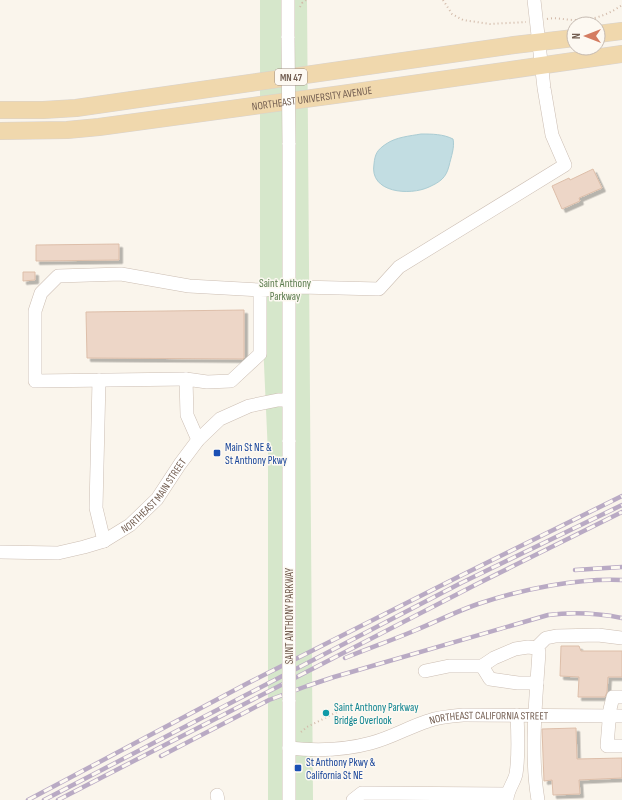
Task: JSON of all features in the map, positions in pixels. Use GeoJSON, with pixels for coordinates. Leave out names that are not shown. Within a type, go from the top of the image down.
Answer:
{"type":"FeatureCollection","features":[{"type":"Feature","properties":{"kind":"main road"},"geometry":{"type":"LineString","coordinates":[[606,33],[622,31]]}},
{"type":"Feature","properties":{"kind":"main road","name":"MN 47"},"geometry":{"type":"LineString","coordinates":[[0,110],[43,110],[95,105],[566,39]]}},
{"type":"Feature","properties":{"kind":"main road","name":"NORTHEAST UNIVERSITY AVENUE"},"geometry":{"type":"LineString","coordinates":[[0,131],[80,129],[342,94],[622,54]]}},
{"type":"Feature","properties":{"kind":"street","name":"SAINT ANTHONY PARKWAY"},"geometry":{"type":"LineString","coordinates":[[288,0],[289,800]]}},
{"type":"Feature","properties":{"kind":"street"},"geometry":{"type":"LineString","coordinates":[[260,290],[260,354],[231,381],[207,382],[186,379],[35,381],[35,311],[41,293],[58,276],[121,274],[189,286],[260,290],[300,287],[379,289],[399,267],[565,165],[552,135],[544,88],[534,0]]}},
{"type":"Feature","properties":{"kind":"street"},"geometry":{"type":"LineString","coordinates":[[186,379],[186,415],[198,440]]}},
{"type":"Feature","properties":{"kind":"street"},"geometry":{"type":"LineString","coordinates":[[99,380],[96,508],[104,541]]}},
{"type":"Feature","properties":{"kind":"street","name":"NORTHEAST MAIN STREET"},"geometry":{"type":"LineString","coordinates":[[0,552],[58,553],[104,541],[130,525],[157,499],[198,440],[220,419],[249,406],[278,400],[288,400]]}},
{"type":"Feature","properties":{"kind":"street"},"geometry":{"type":"LineString","coordinates":[[536,648],[546,638],[556,636],[598,636],[622,638]]}},
{"type":"Feature","properties":{"kind":"street"},"geometry":{"type":"LineString","coordinates":[[425,671],[449,666],[482,666],[494,658],[516,649],[528,647],[536,648]]}},
{"type":"Feature","properties":{"kind":"street"},"geometry":{"type":"LineString","coordinates":[[536,648],[539,652],[535,715],[535,784],[538,800]]}},
{"type":"Feature","properties":{"kind":"street"},"geometry":{"type":"LineString","coordinates":[[482,666],[490,679],[518,683],[537,683]]}},
{"type":"Feature","properties":{"kind":"street"},"geometry":{"type":"LineString","coordinates":[[622,697],[613,697],[616,716],[607,746],[622,746]]}},
{"type":"Feature","properties":{"kind":"street"},"geometry":{"type":"LineString","coordinates":[[353,800],[362,793],[507,797],[516,775],[518,739],[517,715]]}},
{"type":"Feature","properties":{"kind":"street","name":"NORTHEAST CALIFORNIA STREET"},"geometry":{"type":"LineString","coordinates":[[289,748],[301,750],[336,749],[372,743],[429,720],[446,716],[616,716]]}},
{"type":"Feature","properties":{"kind":"path"},"geometry":{"type":"LineString","coordinates":[[302,3],[306,0]]}},
{"type":"Feature","properties":{"kind":"path"},"geometry":{"type":"LineString","coordinates":[[443,0],[452,14],[464,20],[490,24],[502,22],[516,23]]}},
{"type":"Feature","properties":{"kind":"path"},"geometry":{"type":"LineString","coordinates":[[553,18],[586,20],[608,14],[622,5]]}},
{"type":"Feature","properties":{"kind":"path"},"geometry":{"type":"LineString","coordinates":[[301,732],[337,712]]}},
{"type":"Feature","properties":{"kind":"green space","name":"Saint Anthony Parkway"},"geometry":{"type":"Polygon","coordinates":[[[260,0],[307,0],[313,800],[268,800],[268,454],[260,275],[260,0]]]}},
{"type":"Feature","properties":{"kind":"water"},"geometry":{"type":"Polygon","coordinates":[[[421,134],[441,135],[453,139],[454,145],[448,170],[444,177],[429,187],[421,190],[392,190],[384,186],[378,181],[374,174],[374,161],[380,148],[394,140],[421,134]]]}},
{"type":"Feature","properties":{"kind":"building"},"geometry":{"type":"Polygon","coordinates":[[[593,169],[602,188],[579,198],[580,201],[562,209],[552,186],[569,178],[570,180],[593,169]]]}},
{"type":"Feature","properties":{"kind":"building"},"geometry":{"type":"Polygon","coordinates":[[[119,244],[119,260],[36,261],[36,245],[119,244]]]}},
{"type":"Feature","properties":{"kind":"building"},"geometry":{"type":"Polygon","coordinates":[[[23,272],[35,272],[35,280],[23,281],[23,272]]]}},
{"type":"Feature","properties":{"kind":"building"},"geometry":{"type":"Polygon","coordinates":[[[244,310],[243,359],[87,358],[86,312],[244,310]]]}},
{"type":"Feature","properties":{"kind":"building"},"geometry":{"type":"Polygon","coordinates":[[[561,646],[579,646],[581,651],[622,651],[622,677],[608,677],[607,692],[605,697],[578,697],[579,677],[560,676],[561,646]]]}},
{"type":"Feature","properties":{"kind":"building"},"geometry":{"type":"Polygon","coordinates":[[[576,728],[577,759],[622,758],[622,778],[579,780],[580,794],[553,795],[552,780],[544,781],[542,729],[576,728]]]}},
{"type":"Feature","properties":{"kind":"railway"},"geometry":{"type":"LineString","coordinates":[[28,800],[248,683],[622,496]]}},
{"type":"Feature","properties":{"kind":"railway"},"geometry":{"type":"LineString","coordinates":[[44,800],[461,583],[622,505]]}},
{"type":"Feature","properties":{"kind":"railway"},"geometry":{"type":"LineString","coordinates":[[58,800],[477,584],[622,512]]}},
{"type":"Feature","properties":{"kind":"railway"},"geometry":{"type":"LineString","coordinates":[[575,570],[622,567]]}},
{"type":"Feature","properties":{"kind":"railway"},"geometry":{"type":"LineString","coordinates":[[345,658],[407,634],[465,609],[497,598],[532,589],[569,583],[622,580]]}},
{"type":"Feature","properties":{"kind":"railway"},"geometry":{"type":"LineString","coordinates":[[161,756],[269,700],[334,677],[548,615],[585,614],[622,618]]}},
{"type":"Feature","properties":{"kind":"place","name":"Main St NE & St Anthony Pkwy"},"geometry":{"type":"Point","coordinates":[217,453]}},
{"type":"Feature","properties":{"kind":"place","name":"Saint Anthony Parkway Bridge Overlook"},"geometry":{"type":"Point","coordinates":[326,713]}},
{"type":"Feature","properties":{"kind":"place","name":"St Anthony Pkwy & California St NE"},"geometry":{"type":"Point","coordinates":[298,768]}}]}
